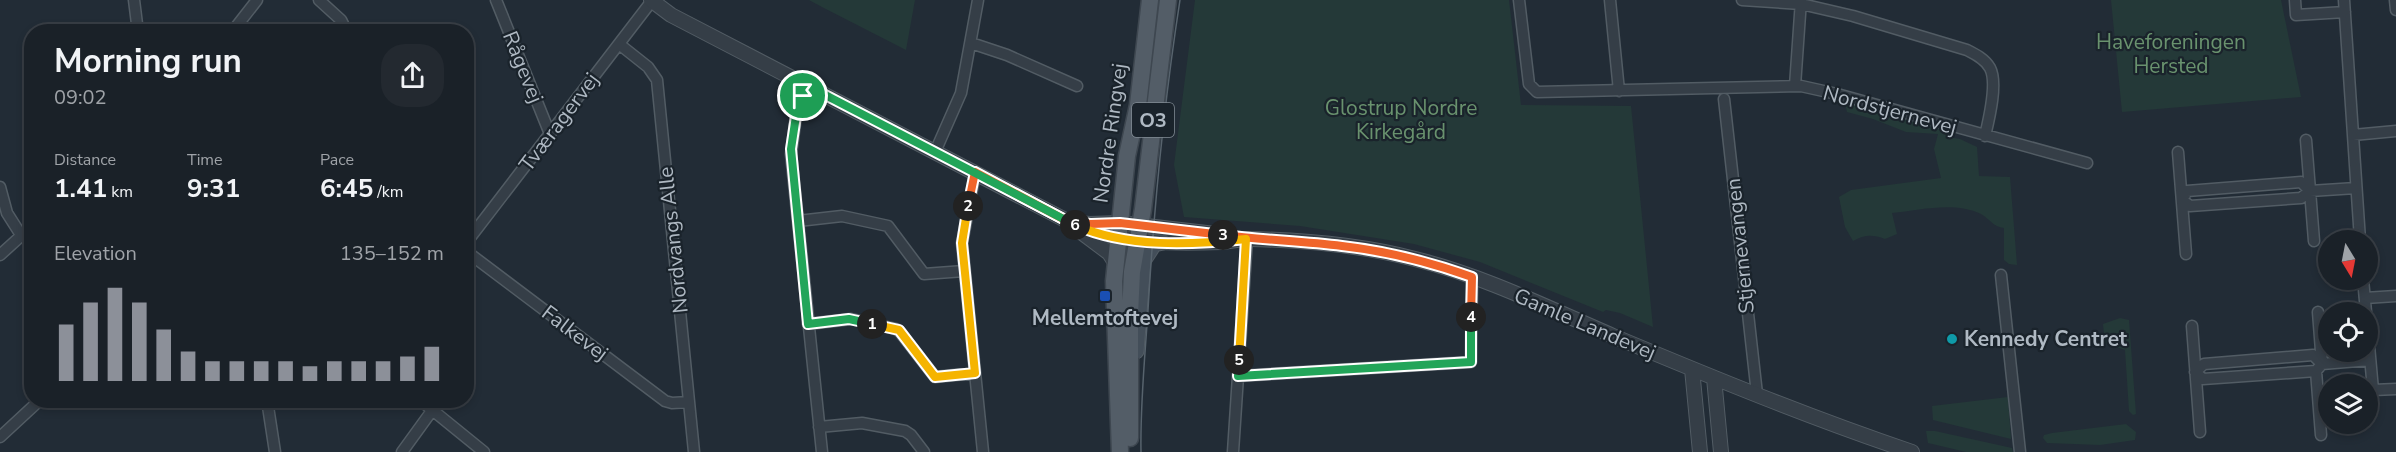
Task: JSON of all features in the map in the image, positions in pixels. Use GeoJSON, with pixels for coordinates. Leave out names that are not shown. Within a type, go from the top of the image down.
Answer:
{"type":"FeatureCollection","features":[{"type":"Feature","properties":{"kind":"main road","name":"Nordre Ringvej"},"geometry":{"type":"LineString","coordinates":[[1131,452],[1132,275],[1127,156],[1138,105],[1150,0]]}},
{"type":"Feature","properties":{"kind":"main road","name":"Nordre Ringvej"},"geometry":{"type":"LineString","coordinates":[[1120,452],[1113,305],[1116,264],[1130,230],[1168,0]]}},
{"type":"Feature","properties":{"kind":"main road"},"geometry":{"type":"LineString","coordinates":[[1131,359],[1136,352],[1143,261],[1154,244],[1163,242]]}},
{"type":"Feature","properties":{"kind":"street"},"geometry":{"type":"LineString","coordinates":[[134,0],[137,24]]}},
{"type":"Feature","properties":{"kind":"street"},"geometry":{"type":"LineString","coordinates":[[238,24],[257,0]]}},
{"type":"Feature","properties":{"kind":"street"},"geometry":{"type":"LineString","coordinates":[[319,0],[343,24]]}},
{"type":"Feature","properties":{"kind":"street","name":"Rågevej"},"geometry":{"type":"LineString","coordinates":[[496,0],[550,134]]}},
{"type":"Feature","properties":{"kind":"street"},"geometry":{"type":"LineString","coordinates":[[935,152],[962,93],[978,0]]}},
{"type":"Feature","properties":{"kind":"street","name":"Nordstjernevej"},"geometry":{"type":"LineString","coordinates":[[1520,0],[1529,84],[1533,91],[1540,93],[1795,86],[1837,94],[2087,163]]}},
{"type":"Feature","properties":{"kind":"street"},"geometry":{"type":"LineString","coordinates":[[1610,0],[1619,91]]}},
{"type":"Feature","properties":{"kind":"street","name":"Nordstjernevej"},"geometry":{"type":"LineString","coordinates":[[1742,0],[1801,2],[1967,50],[1982,59],[1991,69],[1993,90],[1986,136]]}},
{"type":"Feature","properties":{"kind":"street"},"geometry":{"type":"LineString","coordinates":[[2295,0],[2296,15],[2345,12]]}},
{"type":"Feature","properties":{"kind":"street"},"geometry":{"type":"LineString","coordinates":[[2344,0],[2359,230]]}},
{"type":"Feature","properties":{"kind":"street"},"geometry":{"type":"LineString","coordinates":[[2395,0],[2396,10]]}},
{"type":"Feature","properties":{"kind":"street"},"geometry":{"type":"LineString","coordinates":[[651,1],[671,15],[1065,220],[1109,253],[1116,264]]}},
{"type":"Feature","properties":{"kind":"street","name":"Tværagervej"},"geometry":{"type":"LineString","coordinates":[[474,233],[651,1]]}},
{"type":"Feature","properties":{"kind":"street","name":"Nordstjernevej"},"geometry":{"type":"LineString","coordinates":[[1795,86],[1801,2]]}},
{"type":"Feature","properties":{"kind":"street"},"geometry":{"type":"LineString","coordinates":[[971,43],[1007,55],[1077,86]]}},
{"type":"Feature","properties":{"kind":"street","name":"Nordvangs Alle"},"geometry":{"type":"LineString","coordinates":[[619,44],[648,67],[657,80],[694,452]]}},
{"type":"Feature","properties":{"kind":"street"},"geometry":{"type":"LineString","coordinates":[[808,86],[798,110],[791,143],[822,452]]}},
{"type":"Feature","properties":{"kind":"street","name":"Stjernevangen"},"geometry":{"type":"LineString","coordinates":[[1724,99],[1757,394]]}},
{"type":"Feature","properties":{"kind":"street"},"geometry":{"type":"LineString","coordinates":[[2353,135],[2396,131]]}},
{"type":"Feature","properties":{"kind":"street"},"geometry":{"type":"LineString","coordinates":[[2306,140],[2314,241]]}},
{"type":"Feature","properties":{"kind":"street"},"geometry":{"type":"LineString","coordinates":[[2178,152],[2186,254]]}},
{"type":"Feature","properties":{"kind":"street"},"geometry":{"type":"LineString","coordinates":[[975,172],[963,230],[964,271],[983,452]]}},
{"type":"Feature","properties":{"kind":"street"},"geometry":{"type":"LineString","coordinates":[[2182,200],[2187,191],[2301,182],[2310,191]]}},
{"type":"Feature","properties":{"kind":"street"},"geometry":{"type":"LineString","coordinates":[[0,188],[7,213],[21,235]]}},
{"type":"Feature","properties":{"kind":"street"},"geometry":{"type":"LineString","coordinates":[[2182,200],[2190,206],[2301,198],[2310,191],[2356,188]]}},
{"type":"Feature","properties":{"kind":"street"},"geometry":{"type":"LineString","coordinates":[[798,221],[842,216],[886,226],[924,274],[964,271]]}},
{"type":"Feature","properties":{"kind":"street"},"geometry":{"type":"LineString","coordinates":[[1065,220],[1130,230]]}},
{"type":"Feature","properties":{"kind":"street","name":"Gamle Landevej"},"geometry":{"type":"LineString","coordinates":[[1130,230],[1163,242],[1222,242],[1246,239]]}},
{"type":"Feature","properties":{"kind":"street","name":"Gamle Landevej"},"geometry":{"type":"LineString","coordinates":[[1130,230],[1304,242],[1368,249],[1413,259],[1472,277],[1714,378],[1912,452]]}},
{"type":"Feature","properties":{"kind":"street"},"geometry":{"type":"LineString","coordinates":[[0,255],[24,233]]}},
{"type":"Feature","properties":{"kind":"street"},"geometry":{"type":"LineString","coordinates":[[1233,452],[1246,239]]}},
{"type":"Feature","properties":{"kind":"street","name":"Falkevej"},"geometry":{"type":"LineString","coordinates":[[474,257],[664,401],[688,402]]}},
{"type":"Feature","properties":{"kind":"street"},"geometry":{"type":"LineString","coordinates":[[2001,275],[2020,452]]}},
{"type":"Feature","properties":{"kind":"street"},"geometry":{"type":"LineString","coordinates":[[1238,376],[1471,362],[1472,277]]}},
{"type":"Feature","properties":{"kind":"street"},"geometry":{"type":"LineString","coordinates":[[2364,290],[2365,302]]}},
{"type":"Feature","properties":{"kind":"street"},"geometry":{"type":"LineString","coordinates":[[2365,298],[2396,296]]}},
{"type":"Feature","properties":{"kind":"street"},"geometry":{"type":"LineString","coordinates":[[808,324],[851,319],[896,329],[935,377],[975,373]]}},
{"type":"Feature","properties":{"kind":"street"},"geometry":{"type":"LineString","coordinates":[[2192,326],[2200,432]]}},
{"type":"Feature","properties":{"kind":"street"},"geometry":{"type":"LineString","coordinates":[[2195,372],[2204,364],[2313,355],[2319,368]]}},
{"type":"Feature","properties":{"kind":"street"},"geometry":{"type":"LineString","coordinates":[[2319,362],[2321,435]]}},
{"type":"Feature","properties":{"kind":"street"},"geometry":{"type":"LineString","coordinates":[[2195,372],[2203,379],[2357,362]]}},
{"type":"Feature","properties":{"kind":"street"},"geometry":{"type":"LineString","coordinates":[[2370,362],[2373,390],[2396,389]]}},
{"type":"Feature","properties":{"kind":"street"},"geometry":{"type":"LineString","coordinates":[[1692,369],[1700,452]]}},
{"type":"Feature","properties":{"kind":"street"},"geometry":{"type":"LineString","coordinates":[[1714,378],[1721,452]]}},
{"type":"Feature","properties":{"kind":"street"},"geometry":{"type":"LineString","coordinates":[[0,437],[31,408]]}},
{"type":"Feature","properties":{"kind":"street"},"geometry":{"type":"LineString","coordinates":[[268,408],[275,452]]}},
{"type":"Feature","properties":{"kind":"street"},"geometry":{"type":"LineString","coordinates":[[427,408],[484,452]]}},
{"type":"Feature","properties":{"kind":"street"},"geometry":{"type":"LineString","coordinates":[[402,452],[431,412]]}},
{"type":"Feature","properties":{"kind":"street"},"geometry":{"type":"LineString","coordinates":[[819,427],[862,423],[907,432],[924,452]]}},
{"type":"Feature","properties":{"kind":"green space"},"geometry":{"type":"Polygon","coordinates":[[[809,0],[915,0],[906,50],[822,7],[809,0]]]}},
{"type":"Feature","properties":{"kind":"green space","name":"Glostrup Nordre Kirkegård"},"geometry":{"type":"Polygon","coordinates":[[[1195,0],[1509,0],[1521,105],[1631,106],[1653,327],[1620,313],[1606,310],[1603,312],[1480,262],[1414,244],[1300,226],[1184,217],[1174,165],[1195,0]]]}},
{"type":"Feature","properties":{"kind":"green space","name":"Haveforeningen Hersted"},"geometry":{"type":"Polygon","coordinates":[[[2111,0],[2281,0],[2301,97],[2122,112],[2111,0]]]}},
{"type":"Feature","properties":{"kind":"green space"},"geometry":{"type":"Polygon","coordinates":[[[1844,99],[1947,129],[1948,137],[1960,139],[1977,147],[1979,176],[2010,177],[2017,265],[2009,264],[2004,260],[2004,228],[1981,214],[1960,208],[1937,207],[1892,213],[1897,234],[1885,239],[1868,236],[1853,241],[1845,227],[1839,197],[1851,190],[1941,178],[1934,149],[1938,134],[1906,132],[1847,112],[1844,99]]]}},
{"type":"Feature","properties":{"kind":"green space"},"geometry":{"type":"Polygon","coordinates":[[[2120,318],[2129,320],[2136,414],[2133,415],[2129,411],[2125,350],[2105,343],[2103,324],[2120,318]]]}},
{"type":"Feature","properties":{"kind":"green space"},"geometry":{"type":"Polygon","coordinates":[[[2008,397],[2011,439],[1933,420],[1932,406],[2008,397]]]}},
{"type":"Feature","properties":{"kind":"green space"},"geometry":{"type":"Polygon","coordinates":[[[2126,424],[2136,432],[2135,440],[2100,445],[2047,443],[2043,438],[2044,435],[2052,433],[2126,424]]]}},
{"type":"Feature","properties":{"kind":"green space"},"geometry":{"type":"Polygon","coordinates":[[[1926,431],[2012,448],[2013,452],[1966,452],[1928,443],[1926,431]]]}},
{"type":"Feature","properties":{"kind":"tram line"},"geometry":{"type":"LineString","coordinates":[[1141,452],[1150,271],[1164,116],[1180,0]]}},
{"type":"Feature","properties":{"kind":"place","name":"Mellemtoftevej"},"geometry":{"type":"Point","coordinates":[1105,296]}},
{"type":"Feature","properties":{"kind":"place","name":"Kennedy Centret"},"geometry":{"type":"Point","coordinates":[1952,339]}},
{"type":"Feature","properties":{"kind":"route"},"geometry":{"type":"LineString","coordinates":[[803,96],[792,136],[791,160],[808,324],[851,319],[897,330],[935,377],[975,373],[962,243],[975,172],[1065,220],[1090,224],[1120,223],[1246,239],[1343,246],[1386,253],[1454,270],[1472,277],[1471,362],[1238,376],[1246,239],[1222,242],[1163,242],[1103,236],[1075,225],[1023,198],[975,172],[808,86],[803,96]]}}]}
